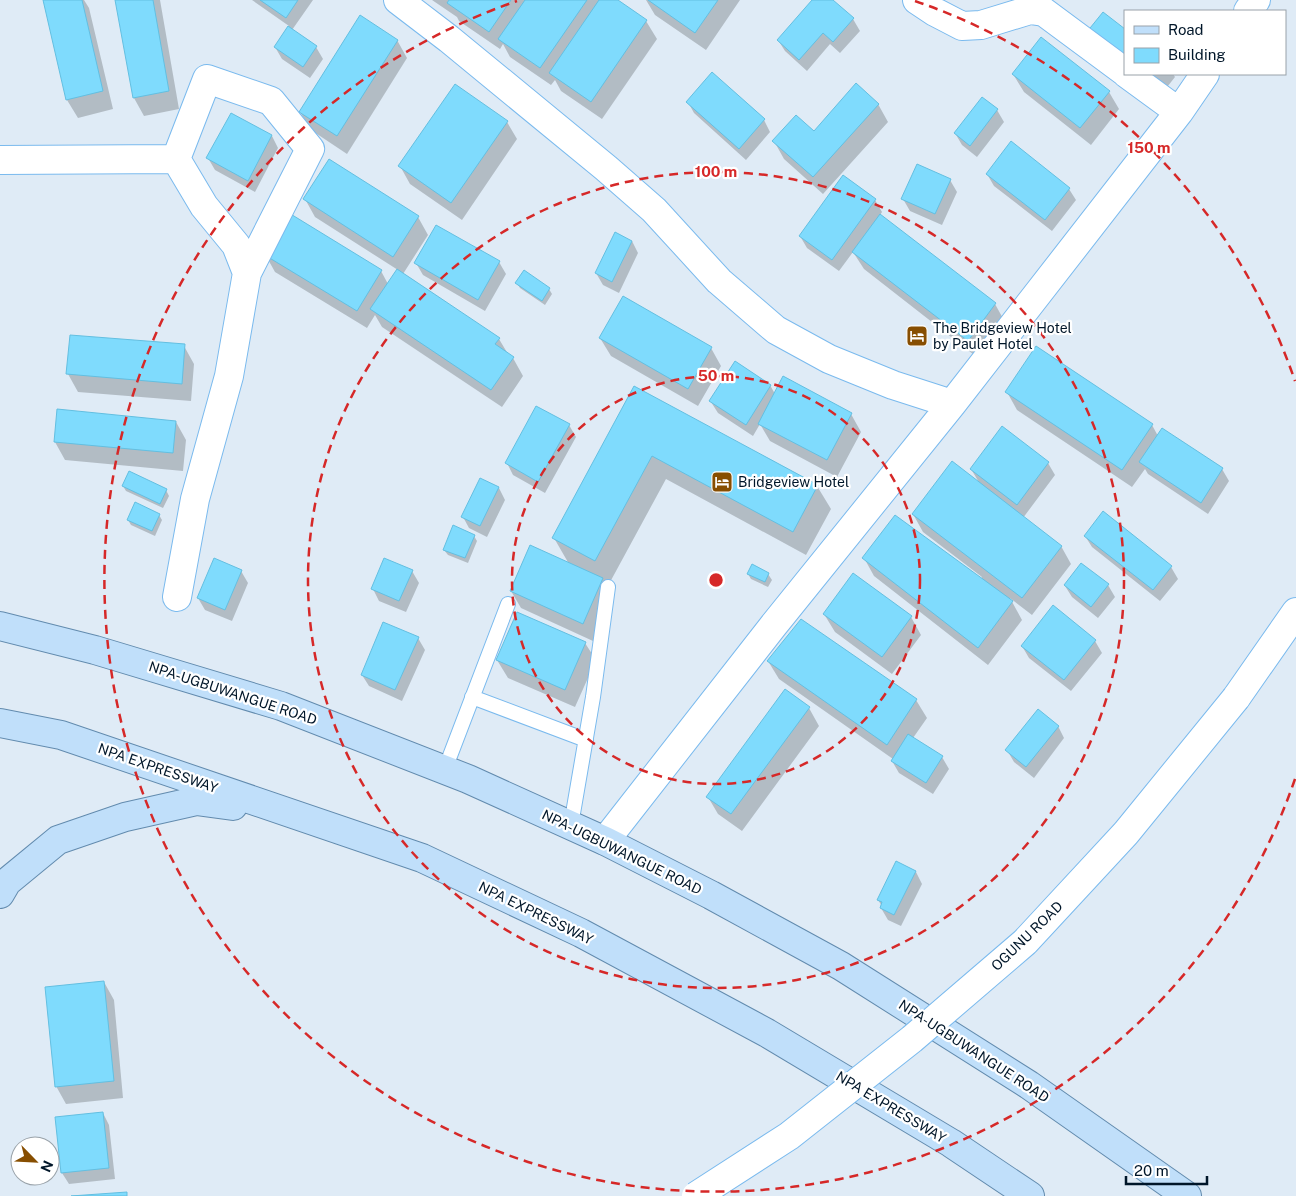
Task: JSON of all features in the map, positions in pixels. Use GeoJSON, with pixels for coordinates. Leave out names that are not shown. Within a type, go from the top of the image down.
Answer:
{"type":"FeatureCollection","features":[{"type":"Feature","properties":{"kind":"main road","name":"NPA-UGBUWANGUE ROAD"},"geometry":{"type":"LineString","coordinates":[[0,626],[95,650],[280,706],[445,769],[605,841],[841,966],[1030,1085],[1187,1196]]}},
{"type":"Feature","properties":{"kind":"main road","name":"NPA EXPRESSWAY"},"geometry":{"type":"LineString","coordinates":[[0,723],[61,735],[422,858],[581,933],[766,1033],[951,1143],[1030,1196]]}},
{"type":"Feature","properties":{"kind":"main road"},"geometry":{"type":"LineString","coordinates":[[0,894],[7,882],[58,840],[125,817],[196,801],[296,815]]}},
{"type":"Feature","properties":{"kind":"street"},"geometry":{"type":"LineString","coordinates":[[398,0],[606,168],[654,210],[718,281],[776,330],[838,363],[893,385],[952,404]]}},
{"type":"Feature","properties":{"kind":"street"},"geometry":{"type":"LineString","coordinates":[[916,0],[962,26],[981,25],[1030,10],[1044,12],[1124,72]]}},
{"type":"Feature","properties":{"kind":"street"},"geometry":{"type":"LineString","coordinates":[[1129,75],[1179,112]]}},
{"type":"Feature","properties":{"kind":"street"},"geometry":{"type":"LineString","coordinates":[[605,841],[773,626],[952,404],[1179,112],[1204,75]]}},
{"type":"Feature","properties":{"kind":"street"},"geometry":{"type":"LineString","coordinates":[[176,159],[207,79],[271,101],[310,149],[247,273],[229,376],[195,499],[177,597]]}},
{"type":"Feature","properties":{"kind":"street"},"geometry":{"type":"LineString","coordinates":[[0,160],[176,159]]}},
{"type":"Feature","properties":{"kind":"street"},"geometry":{"type":"LineString","coordinates":[[176,159],[204,206],[236,246],[247,273]]}},
{"type":"Feature","properties":{"kind":"street","name":"OGUNU ROAD"},"geometry":{"type":"LineString","coordinates":[[696,1196],[789,1136],[912,1039],[1025,942],[1126,833],[1236,698],[1296,612]]}},
{"type":"Feature","properties":{"kind":"lane"},"geometry":{"type":"LineString","coordinates":[[571,825],[593,697],[608,587]]}},
{"type":"Feature","properties":{"kind":"lane"},"geometry":{"type":"LineString","coordinates":[[445,769],[508,604]]}},
{"type":"Feature","properties":{"kind":"lane"},"geometry":{"type":"LineString","coordinates":[[472,697],[586,740]]}},
{"type":"Feature","properties":{"kind":"building"},"geometry":{"type":"Polygon","coordinates":[[[43,0],[82,0],[103,91],[66,100],[43,0]]]}},
{"type":"Feature","properties":{"kind":"building"},"geometry":{"type":"Polygon","coordinates":[[[115,0],[153,0],[169,91],[133,98],[115,0]]]}},
{"type":"Feature","properties":{"kind":"building"},"geometry":{"type":"Polygon","coordinates":[[[260,0],[298,0],[286,18],[260,0]]]}},
{"type":"Feature","properties":{"kind":"building"},"geometry":{"type":"Polygon","coordinates":[[[449,0],[511,0],[489,32],[447,3],[449,0]]]}},
{"type":"Feature","properties":{"kind":"building"},"geometry":{"type":"Polygon","coordinates":[[[525,0],[587,0],[540,68],[498,39],[525,0]]]}},
{"type":"Feature","properties":{"kind":"building"},"geometry":{"type":"Polygon","coordinates":[[[599,0],[618,0],[647,20],[591,102],[549,73],[599,0]]]}},
{"type":"Feature","properties":{"kind":"building"},"geometry":{"type":"Polygon","coordinates":[[[648,0],[718,0],[695,33],[648,0]]]}},
{"type":"Feature","properties":{"kind":"building"},"geometry":{"type":"Polygon","coordinates":[[[812,0],[833,0],[854,18],[833,42],[823,33],[799,60],[777,40],[812,0]]]}},
{"type":"Feature","properties":{"kind":"building"},"geometry":{"type":"Polygon","coordinates":[[[1103,12],[1124,28],[1124,62],[1086,33],[1103,12]]]}},
{"type":"Feature","properties":{"kind":"building"},"geometry":{"type":"Polygon","coordinates":[[[360,15],[398,40],[337,136],[299,112],[360,15]]]}},
{"type":"Feature","properties":{"kind":"building"},"geometry":{"type":"Polygon","coordinates":[[[288,26],[317,46],[303,67],[274,47],[288,26]]]}},
{"type":"Feature","properties":{"kind":"building"},"geometry":{"type":"Polygon","coordinates":[[[1041,37],[1110,91],[1080,128],[1012,74],[1041,37]]]}},
{"type":"Feature","properties":{"kind":"building"},"geometry":{"type":"Polygon","coordinates":[[[712,72],[765,119],[739,149],[686,102],[712,72]]]}},
{"type":"Feature","properties":{"kind":"building"},"geometry":{"type":"Polygon","coordinates":[[[856,83],[879,104],[813,177],[772,141],[796,115],[814,131],[856,83]]]}},
{"type":"Feature","properties":{"kind":"building"},"geometry":{"type":"Polygon","coordinates":[[[455,84],[508,121],[451,203],[398,166],[455,84]]]}},
{"type":"Feature","properties":{"kind":"building"},"geometry":{"type":"Polygon","coordinates":[[[982,97],[998,109],[970,146],[954,133],[982,97]]]}},
{"type":"Feature","properties":{"kind":"building"},"geometry":{"type":"Polygon","coordinates":[[[231,113],[272,135],[248,181],[206,158],[231,113]]]}},
{"type":"Feature","properties":{"kind":"building"},"geometry":{"type":"Polygon","coordinates":[[[1011,141],[1070,188],[1045,220],[986,174],[1011,141]]]}},
{"type":"Feature","properties":{"kind":"building"},"geometry":{"type":"Polygon","coordinates":[[[329,159],[419,216],[393,257],[303,199],[329,159]]]}},
{"type":"Feature","properties":{"kind":"building"},"geometry":{"type":"Polygon","coordinates":[[[917,164],[951,179],[935,214],[901,199],[917,164]]]}},
{"type":"Feature","properties":{"kind":"building"},"geometry":{"type":"Polygon","coordinates":[[[843,175],[876,199],[832,260],[799,236],[843,175]]]}},
{"type":"Feature","properties":{"kind":"building"},"geometry":{"type":"Polygon","coordinates":[[[289,213],[382,270],[357,311],[263,254],[289,213]]]}},
{"type":"Feature","properties":{"kind":"building"},"geometry":{"type":"Polygon","coordinates":[[[880,214],[996,303],[968,341],[852,252],[880,214]]]}},
{"type":"Feature","properties":{"kind":"building"},"geometry":{"type":"Polygon","coordinates":[[[436,225],[500,261],[478,300],[414,263],[436,225]]]}},
{"type":"Feature","properties":{"kind":"building"},"geometry":{"type":"Polygon","coordinates":[[[615,232],[632,241],[612,282],[595,273],[615,232]]]}},
{"type":"Feature","properties":{"kind":"building"},"geometry":{"type":"Polygon","coordinates":[[[397,269],[500,338],[495,344],[514,357],[491,390],[370,309],[397,269]]]}},
{"type":"Feature","properties":{"kind":"building"},"geometry":{"type":"Polygon","coordinates":[[[524,270],[550,288],[542,301],[515,283],[524,270]]]}},
{"type":"Feature","properties":{"kind":"building"},"geometry":{"type":"Polygon","coordinates":[[[623,296],[712,347],[688,389],[599,338],[623,296]]]}},
{"type":"Feature","properties":{"kind":"building"},"geometry":{"type":"Polygon","coordinates":[[[70,335],[185,344],[182,384],[66,374],[70,335]]]}},
{"type":"Feature","properties":{"kind":"building"},"geometry":{"type":"Polygon","coordinates":[[[1036,346],[1153,424],[1122,470],[1005,392],[1036,346]]]}},
{"type":"Feature","properties":{"kind":"building"},"geometry":{"type":"Polygon","coordinates":[[[735,361],[771,385],[746,425],[709,401],[735,361]]]}},
{"type":"Feature","properties":{"kind":"building"},"geometry":{"type":"Polygon","coordinates":[[[783,376],[852,413],[827,460],[758,424],[783,376]]]}},
{"type":"Feature","properties":{"kind":"building"},"geometry":{"type":"Polygon","coordinates":[[[634,386],[818,485],[793,532],[652,456],[595,561],[552,538],[634,386]]]}},
{"type":"Feature","properties":{"kind":"building"},"geometry":{"type":"Polygon","coordinates":[[[536,406],[570,424],[538,482],[505,463],[536,406]]]}},
{"type":"Feature","properties":{"kind":"building"},"geometry":{"type":"Polygon","coordinates":[[[57,409],[176,421],[173,453],[54,442],[57,409]]]}},
{"type":"Feature","properties":{"kind":"building"},"geometry":{"type":"Polygon","coordinates":[[[1002,426],[1049,462],[1017,505],[970,469],[1002,426]]]}},
{"type":"Feature","properties":{"kind":"building"},"geometry":{"type":"Polygon","coordinates":[[[1162,428],[1223,468],[1201,503],[1139,462],[1162,428]]]}},
{"type":"Feature","properties":{"kind":"building"},"geometry":{"type":"Polygon","coordinates":[[[952,461],[1062,546],[1022,598],[912,514],[952,461]]]}},
{"type":"Feature","properties":{"kind":"building"},"geometry":{"type":"Polygon","coordinates":[[[129,471],[167,489],[160,504],[122,486],[129,471]]]}},
{"type":"Feature","properties":{"kind":"building"},"geometry":{"type":"Polygon","coordinates":[[[480,478],[499,487],[480,526],[461,517],[480,478]]]}},
{"type":"Feature","properties":{"kind":"building"},"geometry":{"type":"Polygon","coordinates":[[[135,502],[160,514],[152,531],[127,520],[135,502]]]}},
{"type":"Feature","properties":{"kind":"building"},"geometry":{"type":"Polygon","coordinates":[[[1103,511],[1172,566],[1153,590],[1084,536],[1103,511]]]}},
{"type":"Feature","properties":{"kind":"building"},"geometry":{"type":"Polygon","coordinates":[[[895,515],[1013,601],[978,648],[862,558],[895,515]]]}},
{"type":"Feature","properties":{"kind":"building"},"geometry":{"type":"Polygon","coordinates":[[[453,525],[475,535],[465,558],[443,550],[453,525]]]}},
{"type":"Feature","properties":{"kind":"building"},"geometry":{"type":"Polygon","coordinates":[[[530,545],[603,578],[583,624],[510,591],[530,545]]]}},
{"type":"Feature","properties":{"kind":"building"},"geometry":{"type":"Polygon","coordinates":[[[214,558],[242,570],[225,610],[197,598],[214,558]]]}},
{"type":"Feature","properties":{"kind":"building"},"geometry":{"type":"Polygon","coordinates":[[[384,558],[413,570],[399,601],[371,589],[384,558]]]}},
{"type":"Feature","properties":{"kind":"building"},"geometry":{"type":"Polygon","coordinates":[[[1081,563],[1109,584],[1091,607],[1064,585],[1081,563]]]}},
{"type":"Feature","properties":{"kind":"building"},"geometry":{"type":"Polygon","coordinates":[[[752,564],[769,573],[765,582],[747,574],[752,564]]]}},
{"type":"Feature","properties":{"kind":"building"},"geometry":{"type":"Polygon","coordinates":[[[853,573],[912,616],[882,657],[823,614],[853,573]]]}},
{"type":"Feature","properties":{"kind":"building"},"geometry":{"type":"Polygon","coordinates":[[[1053,605],[1096,640],[1064,680],[1021,646],[1053,605]]]}},
{"type":"Feature","properties":{"kind":"building"},"geometry":{"type":"Polygon","coordinates":[[[517,612],[586,642],[565,690],[496,660],[517,612]]]}},
{"type":"Feature","properties":{"kind":"building"},"geometry":{"type":"Polygon","coordinates":[[[801,619],[917,699],[887,745],[767,661],[801,619]]]}},
{"type":"Feature","properties":{"kind":"building"},"geometry":{"type":"Polygon","coordinates":[[[383,622],[419,637],[395,690],[361,675],[383,622]]]}},
{"type":"Feature","properties":{"kind":"building"},"geometry":{"type":"Polygon","coordinates":[[[785,689],[810,707],[731,814],[706,797],[785,689]]]}},
{"type":"Feature","properties":{"kind":"building"},"geometry":{"type":"Polygon","coordinates":[[[1038,709],[1059,726],[1026,767],[1005,750],[1038,709]]]}},
{"type":"Feature","properties":{"kind":"building"},"geometry":{"type":"Polygon","coordinates":[[[908,734],[943,756],[926,783],[891,761],[908,734]]]}},
{"type":"Feature","properties":{"kind":"building"},"geometry":{"type":"Polygon","coordinates":[[[896,861],[916,871],[894,915],[880,908],[882,902],[877,900],[896,861]]]}},
{"type":"Feature","properties":{"kind":"building"},"geometry":{"type":"Polygon","coordinates":[[[104,981],[114,1081],[55,1087],[45,987],[104,981]]]}},
{"type":"Feature","properties":{"kind":"building"},"geometry":{"type":"Polygon","coordinates":[[[103,1112],[109,1168],[61,1173],[60,1136],[57,1136],[55,1117],[103,1112]]]}},
{"type":"Feature","properties":{"kind":"building"},"geometry":{"type":"Polygon","coordinates":[[[127,1192],[127,1196],[71,1196],[127,1192]]]}},
{"type":"Feature","properties":{"kind":"place","name":"The Bridgeview Hotel by Paulet Hotel"},"geometry":{"type":"Point","coordinates":[917,336]}},
{"type":"Feature","properties":{"kind":"place","name":"Bridgeview Hotel"},"geometry":{"type":"Point","coordinates":[722,482]}}]}
